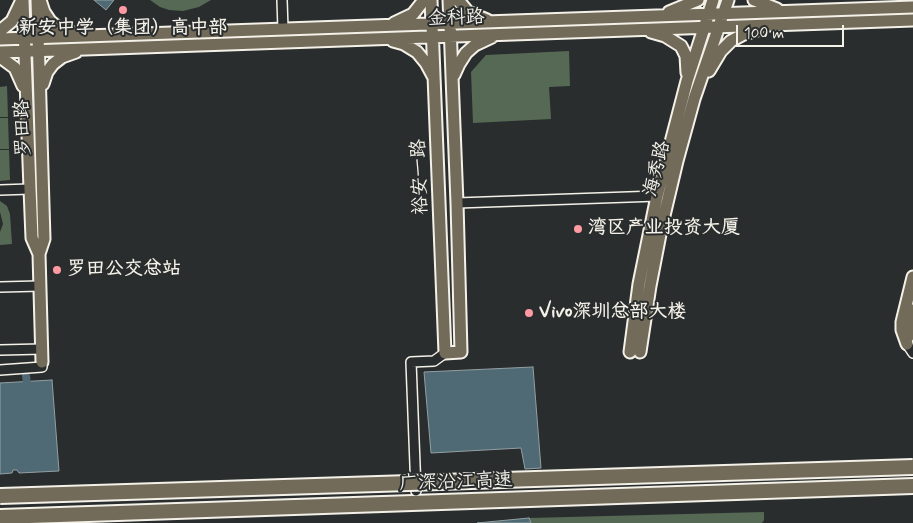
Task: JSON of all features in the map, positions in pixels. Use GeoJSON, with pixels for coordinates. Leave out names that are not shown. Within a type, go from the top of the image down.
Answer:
{"type":"FeatureCollection","features":[{"type":"Feature","properties":{"kind":"highway","name":"广深沿江高速"},"geometry":{"type":"LineString","coordinates":[[0,496],[913,467]]}},
{"type":"Feature","properties":{"kind":"highway","name":"广深沿江高速"},"geometry":{"type":"LineString","coordinates":[[0,517],[913,486]]}},
{"type":"Feature","properties":{"kind":"main road"},"geometry":{"type":"LineString","coordinates":[[0,31],[16,15],[22,0]]}},
{"type":"Feature","properties":{"kind":"main road","name":"罗田路"},"geometry":{"type":"LineString","coordinates":[[22,0],[32,238],[39,254]]}},
{"type":"Feature","properties":{"kind":"main road"},"geometry":{"type":"LineString","coordinates":[[38,0],[47,17],[55,25],[66,31],[94,35]]}},
{"type":"Feature","properties":{"kind":"main road","name":"罗田路"},"geometry":{"type":"LineString","coordinates":[[38,0],[44,239],[39,254],[42,362]]}},
{"type":"Feature","properties":{"kind":"main road"},"geometry":{"type":"LineString","coordinates":[[383,26],[413,14],[424,0]]}},
{"type":"Feature","properties":{"kind":"main road","name":"裕安一路"},"geometry":{"type":"LineString","coordinates":[[431,0],[445,353],[461,352],[449,0]]}},
{"type":"Feature","properties":{"kind":"main road"},"geometry":{"type":"LineString","coordinates":[[458,0],[468,12],[496,22]]}},
{"type":"Feature","properties":{"kind":"main road"},"geometry":{"type":"LineString","coordinates":[[658,16],[698,0]]}},
{"type":"Feature","properties":{"kind":"main road","name":"海秀路"},"geometry":{"type":"LineString","coordinates":[[713,0],[687,81],[657,196],[639,284],[635,352],[662,224],[694,99],[728,0]]}},
{"type":"Feature","properties":{"kind":"main road"},"geometry":{"type":"LineString","coordinates":[[754,0],[783,12]]}},
{"type":"Feature","properties":{"kind":"main road","name":"金科路"},"geometry":{"type":"LineString","coordinates":[[0,39],[783,12],[865,4],[913,7]]}},
{"type":"Feature","properties":{"kind":"main road","name":"金科路"},"geometry":{"type":"LineString","coordinates":[[0,52],[913,20]]}},
{"type":"Feature","properties":{"kind":"main road"},"geometry":{"type":"LineString","coordinates":[[694,99],[716,57],[726,45],[744,34],[778,24]]}},
{"type":"Feature","properties":{"kind":"main road"},"geometry":{"type":"LineString","coordinates":[[637,29],[665,36],[681,46],[686,61],[687,81]]}},
{"type":"Feature","properties":{"kind":"main road"},"geometry":{"type":"LineString","coordinates":[[452,82],[459,64],[466,53],[475,45],[495,35]]}},
{"type":"Feature","properties":{"kind":"main road"},"geometry":{"type":"LineString","coordinates":[[381,39],[404,44],[417,52],[430,69],[435,82]]}},
{"type":"Feature","properties":{"kind":"main road"},"geometry":{"type":"LineString","coordinates":[[41,98],[44,78],[53,64],[70,54],[91,48]]}},
{"type":"Feature","properties":{"kind":"main road"},"geometry":{"type":"LineString","coordinates":[[0,58],[15,68],[27,100]]}},
{"type":"Feature","properties":{"kind":"main road"},"geometry":{"type":"LineString","coordinates":[[910,348],[902,330],[902,322],[913,276]]}},
{"type":"Feature","properties":{"kind":"main road"},"geometry":{"type":"LineString","coordinates":[[910,348],[913,310]]}},
{"type":"Feature","properties":{"kind":"street"},"geometry":{"type":"LineString","coordinates":[[282,0],[283,29]]}},
{"type":"Feature","properties":{"kind":"street"},"geometry":{"type":"LineString","coordinates":[[0,190],[30,189]]}},
{"type":"Feature","properties":{"kind":"street"},"geometry":{"type":"LineString","coordinates":[[457,203],[657,196]]}},
{"type":"Feature","properties":{"kind":"street"},"geometry":{"type":"LineString","coordinates":[[0,287],[40,286]]}},
{"type":"Feature","properties":{"kind":"street"},"geometry":{"type":"LineString","coordinates":[[0,350],[42,349]]}},
{"type":"Feature","properties":{"kind":"street"},"geometry":{"type":"LineString","coordinates":[[416,491],[411,362],[434,361],[445,353]]}},
{"type":"Feature","properties":{"kind":"street"},"geometry":{"type":"LineString","coordinates":[[0,370],[42,367],[42,362]]}},
{"type":"Feature","properties":{"kind":"green space"},"geometry":{"type":"Polygon","coordinates":[[[150,0],[211,0],[199,7],[183,11],[160,7],[150,0]]]}},
{"type":"Feature","properties":{"kind":"green space"},"geometry":{"type":"Polygon","coordinates":[[[569,51],[570,86],[549,87],[551,119],[473,123],[471,72],[486,55],[569,51]]]}},
{"type":"Feature","properties":{"kind":"green space"},"geometry":{"type":"Polygon","coordinates":[[[7,86],[8,117],[0,117],[0,87],[7,86]]]}},
{"type":"Feature","properties":{"kind":"green space"},"geometry":{"type":"Polygon","coordinates":[[[0,118],[8,118],[9,149],[0,149],[0,118]]]}},
{"type":"Feature","properties":{"kind":"green space"},"geometry":{"type":"Polygon","coordinates":[[[0,150],[9,150],[10,180],[0,181],[0,150]]]}},
{"type":"Feature","properties":{"kind":"green space"},"geometry":{"type":"Polygon","coordinates":[[[0,201],[7,206],[10,214],[12,244],[0,245],[0,232],[3,224],[0,201]]]}},
{"type":"Feature","properties":{"kind":"green space"},"geometry":{"type":"Polygon","coordinates":[[[764,512],[762,523],[531,523],[529,518],[764,512]]]}},
{"type":"Feature","properties":{"kind":"water"},"geometry":{"type":"Polygon","coordinates":[[[94,0],[114,0],[106,10],[94,0]]]}},
{"type":"Feature","properties":{"kind":"water"},"geometry":{"type":"Polygon","coordinates":[[[533,367],[541,468],[525,469],[521,448],[431,453],[424,372],[533,367]]]}},
{"type":"Feature","properties":{"kind":"water"},"geometry":{"type":"Polygon","coordinates":[[[52,380],[59,471],[19,473],[17,470],[13,470],[12,473],[0,474],[0,383],[52,380]]]}},
{"type":"Feature","properties":{"kind":"water"},"geometry":{"type":"Polygon","coordinates":[[[529,518],[531,523],[477,523],[529,518]]]}},
{"type":"Feature","properties":{"kind":"waterway"},"geometry":{"type":"LineString","coordinates":[[26,376],[28,391]]}},
{"type":"Feature","properties":{"kind":"place","name":"新安中学（集团）高中部"},"geometry":{"type":"Point","coordinates":[123,10]}},
{"type":"Feature","properties":{"kind":"place","name":"湾区产业投资大厦"},"geometry":{"type":"Point","coordinates":[578,229]}},
{"type":"Feature","properties":{"kind":"place","name":"罗田公交总站"},"geometry":{"type":"Point","coordinates":[57,270]}},
{"type":"Feature","properties":{"kind":"place","name":"Vivo深圳总部大楼"},"geometry":{"type":"Point","coordinates":[529,313]}}]}
